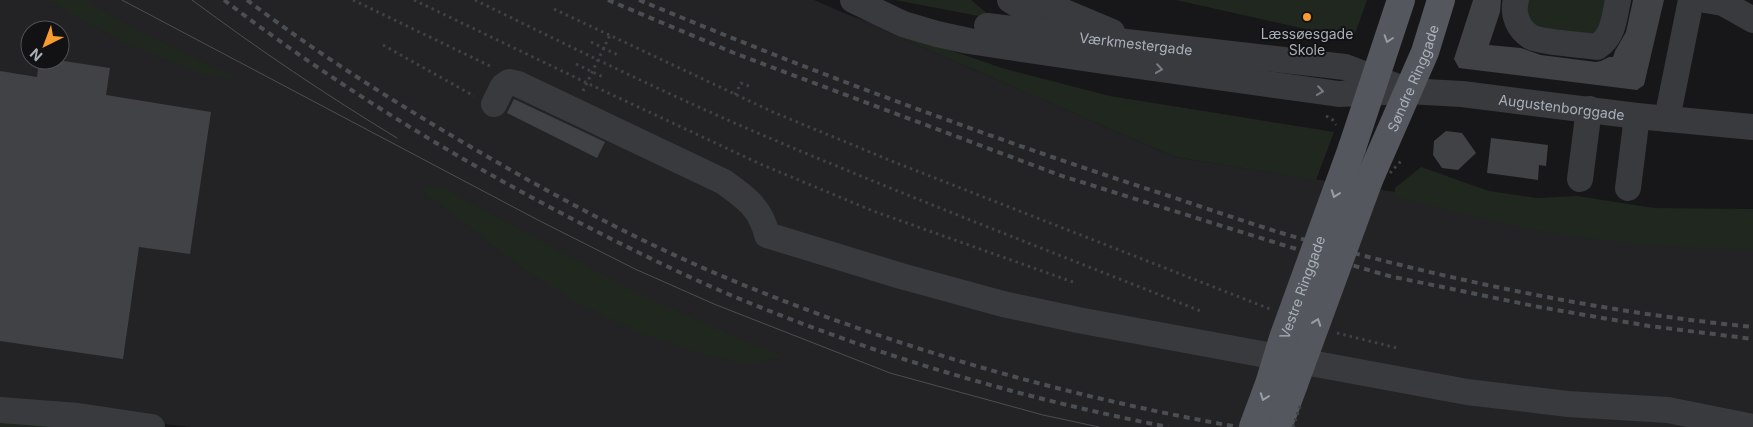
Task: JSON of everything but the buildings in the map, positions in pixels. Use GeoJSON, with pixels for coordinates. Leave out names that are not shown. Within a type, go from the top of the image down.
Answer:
{"type":"FeatureCollection","features":[{"type":"Feature","properties":{"kind":"main road"},"geometry":{"type":"LineString","coordinates":[[1373,86],[1401,0]]}},
{"type":"Feature","properties":{"kind":"main road","name":"Søndre Ringgade"},"geometry":{"type":"LineString","coordinates":[[1380,155],[1425,52],[1441,0]]}},
{"type":"Feature","properties":{"kind":"main road","name":"Vestre Ringgade"},"geometry":{"type":"LineString","coordinates":[[1253,427],[1373,86]]}},
{"type":"Feature","properties":{"kind":"main road","name":"Vestre Ringgade"},"geometry":{"type":"LineString","coordinates":[[1278,427],[1369,180],[1380,155]]}},
{"type":"Feature","properties":{"kind":"street"},"geometry":{"type":"LineString","coordinates":[[1010,0],[1110,62]]}},
{"type":"Feature","properties":{"kind":"street"},"geometry":{"type":"LineString","coordinates":[[1036,0],[1138,44]]}},
{"type":"Feature","properties":{"kind":"street"},"geometry":{"type":"LineString","coordinates":[[1516,0],[1516,20],[1524,32],[1533,38],[1596,47],[1603,43],[1610,35],[1618,0]]}},
{"type":"Feature","properties":{"kind":"street"},"geometry":{"type":"LineString","coordinates":[[1667,119],[1690,0]]}},
{"type":"Feature","properties":{"kind":"street"},"geometry":{"type":"LineString","coordinates":[[1705,0],[1723,3],[1753,20]]}},
{"type":"Feature","properties":{"kind":"street","name":"Værkmestergade"},"geometry":{"type":"LineString","coordinates":[[857,2],[973,24],[1345,67],[1373,86]]}},
{"type":"Feature","properties":{"kind":"street","name":"Værkmestergade"},"geometry":{"type":"LineString","coordinates":[[857,2],[903,24],[969,41],[1339,94],[1373,86],[1408,91]]}},
{"type":"Feature","properties":{"kind":"street"},"geometry":{"type":"LineString","coordinates":[[494,104],[503,86],[509,82],[518,84],[724,182],[755,206],[767,235],[1002,304],[1078,320],[1467,392],[1568,404],[1668,410],[1753,427]]}},
{"type":"Feature","properties":{"kind":"street","name":"Augustenborggade"},"geometry":{"type":"LineString","coordinates":[[1408,91],[1462,94],[1637,116],[1753,127]]}},
{"type":"Feature","properties":{"kind":"street"},"geometry":{"type":"LineString","coordinates":[[1580,179],[1589,109]]}},
{"type":"Feature","properties":{"kind":"street"},"geometry":{"type":"LineString","coordinates":[[1628,188],[1637,116]]}},
{"type":"Feature","properties":{"kind":"street"},"geometry":{"type":"LineString","coordinates":[[0,410],[78,416],[152,427]]}},
{"type":"Feature","properties":{"kind":"path"},"geometry":{"type":"LineString","coordinates":[[353,0],[496,69],[518,84]]}},
{"type":"Feature","properties":{"kind":"path"},"geometry":{"type":"LineString","coordinates":[[414,0],[758,163],[864,207],[1073,282]]}},
{"type":"Feature","properties":{"kind":"path"},"geometry":{"type":"LineString","coordinates":[[475,0],[598,60],[773,140],[1203,312]]}},
{"type":"Feature","properties":{"kind":"path"},"geometry":{"type":"LineString","coordinates":[[554,9],[735,95],[894,162],[1279,312]]}},
{"type":"Feature","properties":{"kind":"path"},"geometry":{"type":"LineString","coordinates":[[574,111],[610,35]]}},
{"type":"Feature","properties":{"kind":"path"},"geometry":{"type":"LineString","coordinates":[[591,42],[620,56]]}},
{"type":"Feature","properties":{"kind":"path"},"geometry":{"type":"LineString","coordinates":[[383,45],[482,101],[494,104]]}},
{"type":"Feature","properties":{"kind":"path"},"geometry":{"type":"LineString","coordinates":[[576,64],[605,78]]}},
{"type":"Feature","properties":{"kind":"path"},"geometry":{"type":"LineString","coordinates":[[735,95],[741,82],[751,87]]}},
{"type":"Feature","properties":{"kind":"path"},"geometry":{"type":"LineString","coordinates":[[1330,331],[1397,348]]}},
{"type":"Feature","properties":{"kind":"shaded area"},"geometry":{"type":"Polygon","coordinates":[[[0,0],[814,0],[1175,157],[1408,194],[1753,241],[1753,427],[192,427],[0,407],[0,0]]]}},
{"type":"Feature","properties":{"kind":"shaded area"},"geometry":{"type":"Polygon","coordinates":[[[48,0],[85,0],[135,29],[239,79],[204,75],[122,42],[48,0]]]}},
{"type":"Feature","properties":{"kind":"shaded area"},"geometry":{"type":"Polygon","coordinates":[[[895,0],[971,0],[994,19],[895,0]]]}},
{"type":"Feature","properties":{"kind":"shaded area","name":"Læssøesgade Skole"},"geometry":{"type":"Polygon","coordinates":[[[1176,0],[1367,0],[1355,34],[1341,37],[1176,0]]]}},
{"type":"Feature","properties":{"kind":"shaded area"},"geometry":{"type":"Polygon","coordinates":[[[1521,0],[1612,0],[1600,35],[1537,33],[1521,0]]]}},
{"type":"Feature","properties":{"kind":"shaded area"},"geometry":{"type":"Polygon","coordinates":[[[846,14],[1002,68],[1110,96],[1334,132],[1316,180],[1175,157],[846,14]]]}},
{"type":"Feature","properties":{"kind":"shaded area"},"geometry":{"type":"Polygon","coordinates":[[[1421,167],[1489,191],[1537,198],[1577,196],[1654,208],[1753,209],[1753,250],[1661,246],[1570,236],[1504,223],[1395,197],[1395,188],[1421,167]]]}},
{"type":"Feature","properties":{"kind":"shaded area"},"geometry":{"type":"Polygon","coordinates":[[[442,187],[637,293],[740,339],[784,356],[749,365],[695,352],[640,333],[576,302],[525,270],[419,188],[442,187]]]}},
{"type":"Feature","properties":{"kind":"shaded area"},"geometry":{"type":"Polygon","coordinates":[[[0,420],[62,427],[0,427],[0,420]]]}},
{"type":"Feature","properties":{"kind":"tram line"},"geometry":{"type":"LineString","coordinates":[[122,0],[536,219],[635,269],[714,304],[890,373],[1043,415],[1099,427]]}},
{"type":"Feature","properties":{"kind":"tram line"},"geometry":{"type":"LineString","coordinates":[[192,0],[293,71],[397,138]]}},
{"type":"Feature","properties":{"kind":"railway"},"geometry":{"type":"LineString","coordinates":[[224,0],[354,92],[490,175],[584,225],[721,291],[830,334],[941,371],[1054,402],[1168,427]]}},
{"type":"Feature","properties":{"kind":"railway"},"geometry":{"type":"LineString","coordinates":[[247,0],[301,39],[413,113],[598,218],[696,265],[791,304],[916,348],[979,367],[1108,400],[1238,427]]}},
{"type":"Feature","properties":{"kind":"railway"},"geometry":{"type":"LineString","coordinates":[[608,0],[734,53],[1062,176],[1283,245],[1389,276],[1539,307],[1649,326],[1753,339]]}},
{"type":"Feature","properties":{"kind":"railway"},"geometry":{"type":"LineString","coordinates":[[639,0],[768,52],[963,126],[1288,235],[1345,251],[1519,292],[1695,321],[1753,327]]}},
{"type":"Feature","properties":{"kind":"place","name":"Læssøesgade Skole"},"geometry":{"type":"Point","coordinates":[1307,17]}}]}
